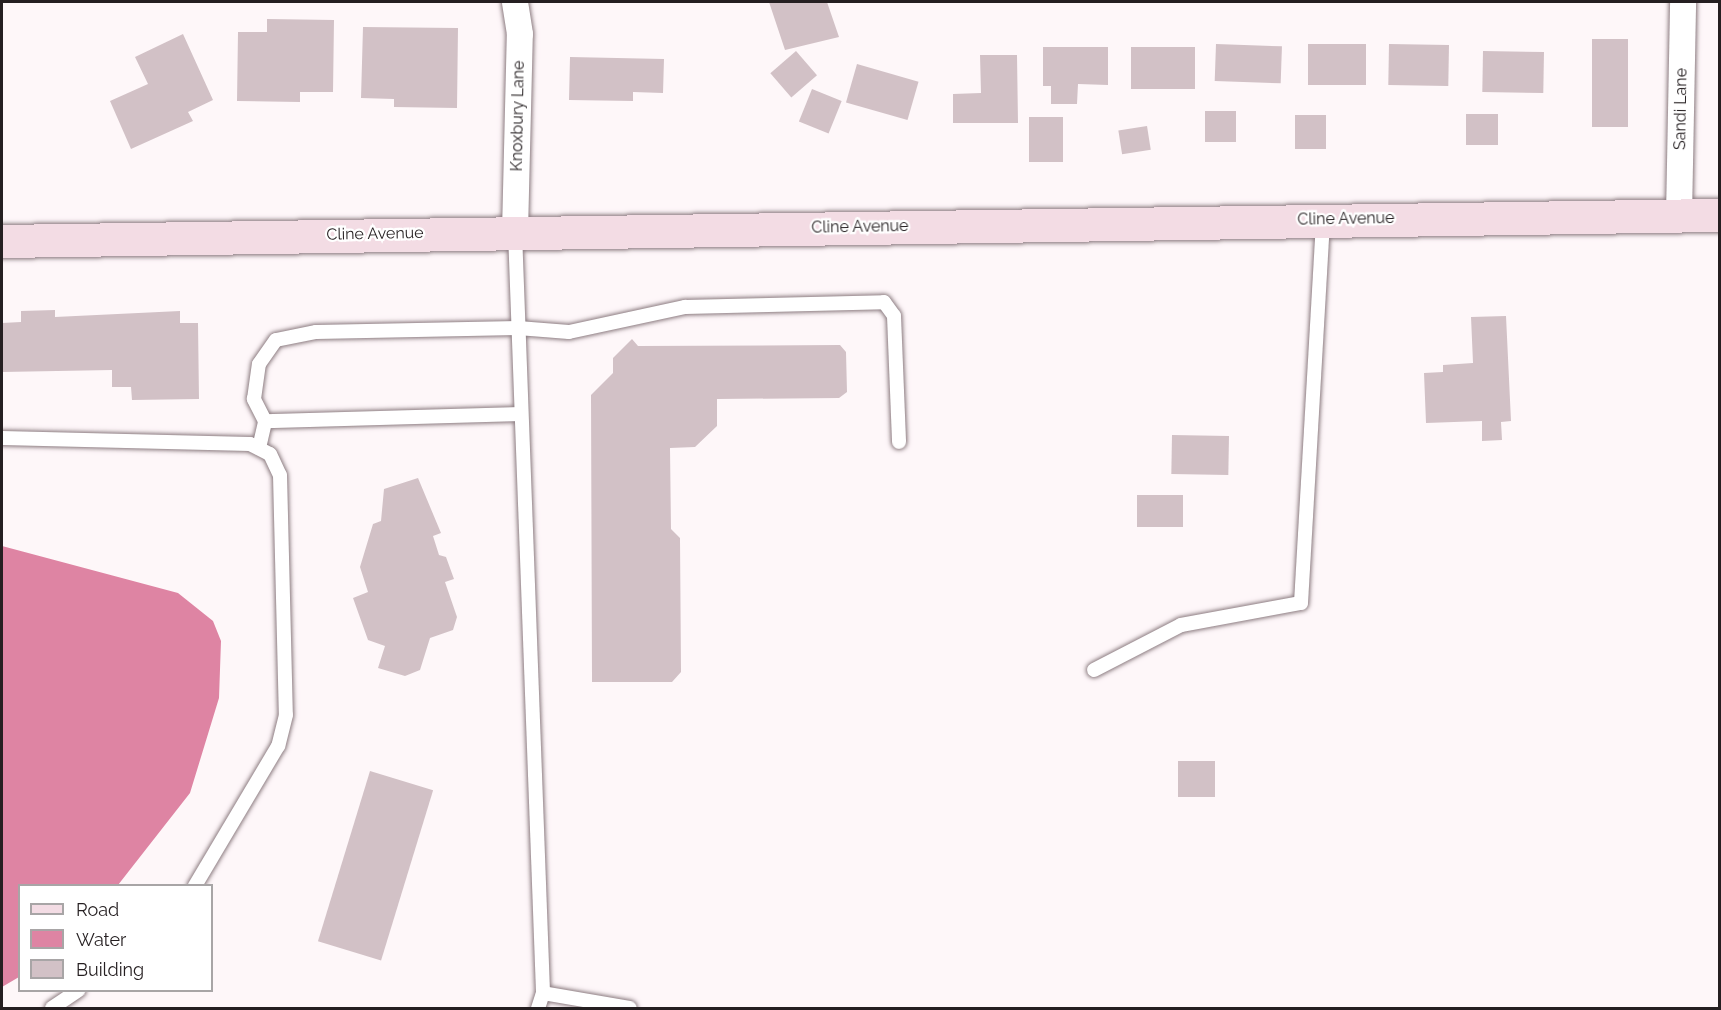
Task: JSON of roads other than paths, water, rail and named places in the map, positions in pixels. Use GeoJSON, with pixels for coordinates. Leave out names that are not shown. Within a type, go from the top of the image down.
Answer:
{"type":"FeatureCollection","features":[{"type":"Feature","properties":{"kind":"street","name":"Knoxbury Lane"},"geometry":{"type":"LineString","coordinates":[[515,2],[520,34],[515,232]]}},
{"type":"Feature","properties":{"kind":"street","name":"Sandi Lane"},"geometry":{"type":"LineString","coordinates":[[1679,216],[1683,2]]}},
{"type":"Feature","properties":{"kind":"street","name":"Cline Avenue"},"geometry":{"type":"LineString","coordinates":[[2,242],[1323,219],[1719,215]]}},
{"type":"Feature","properties":{"kind":"lane"},"geometry":{"type":"LineString","coordinates":[[1094,670],[1181,625],[1301,603],[1323,219]]}},
{"type":"Feature","properties":{"kind":"lane"},"geometry":{"type":"LineString","coordinates":[[515,232],[543,993],[538,1008]]}},
{"type":"Feature","properties":{"kind":"lane"},"geometry":{"type":"LineString","coordinates":[[259,448],[265,421],[255,399],[259,364],[276,339],[316,332],[518,328],[569,332],[685,307],[884,302],[894,316],[899,442]]}},
{"type":"Feature","properties":{"kind":"lane"},"geometry":{"type":"LineString","coordinates":[[265,421],[521,414]]}},
{"type":"Feature","properties":{"kind":"lane"},"geometry":{"type":"LineString","coordinates":[[2,438],[133,438],[259,448],[270,454],[280,475],[286,715],[278,746],[196,884]]}},
{"type":"Feature","properties":{"kind":"lane"},"geometry":{"type":"LineString","coordinates":[[52,1008],[76,992]]}},
{"type":"Feature","properties":{"kind":"lane"},"geometry":{"type":"LineString","coordinates":[[543,993],[630,1008]]}},
{"type":"Feature","properties":{"kind":"water"},"geometry":{"type":"Polygon","coordinates":[[[2,546],[178,593],[213,621],[221,641],[219,698],[190,793],[119,884],[18,884],[18,978],[2,987],[2,546]]]}}]}
